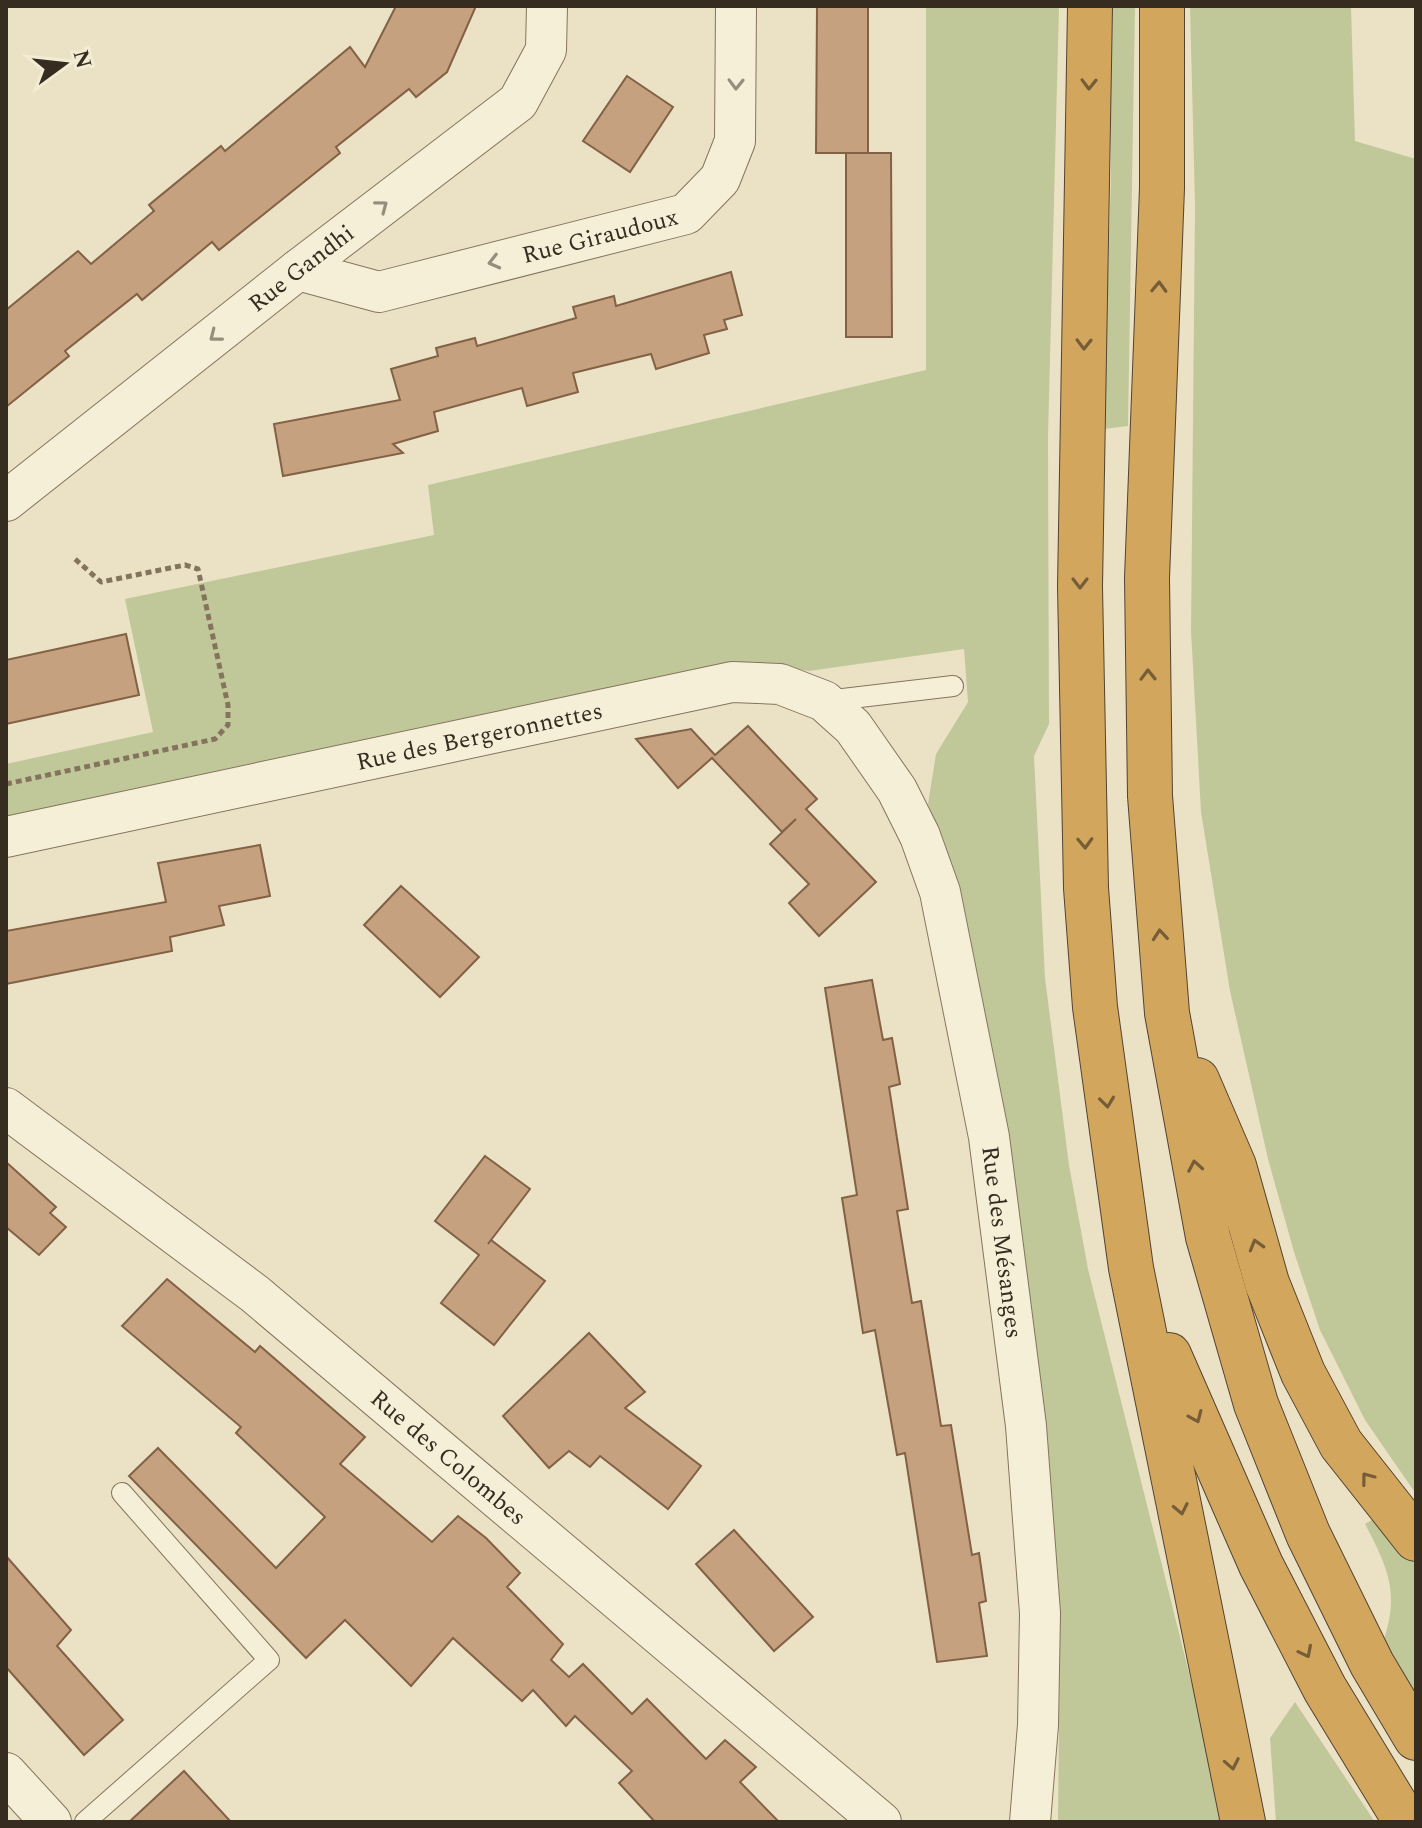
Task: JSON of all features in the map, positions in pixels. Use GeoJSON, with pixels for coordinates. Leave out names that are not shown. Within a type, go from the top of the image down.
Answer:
{"type":"FeatureCollection","features":[{"type":"Feature","properties":{"kind":"highway"},"geometry":{"type":"LineString","coordinates":[[1090,6],[1080,587],[1086,888],[1095,1007],[1131,1268],[1243,1822]]}},
{"type":"Feature","properties":{"kind":"highway"},"geometry":{"type":"LineString","coordinates":[[1162,6],[1162,188],[1147,578],[1150,796],[1167,1013],[1208,1237],[1256,1404],[1308,1534],[1372,1664],[1416,1738]]}},
{"type":"Feature","properties":{"kind":"highway"},"geometry":{"type":"LineString","coordinates":[[1167,1013],[1234,1166],[1267,1283],[1303,1373],[1341,1444],[1416,1539]]}},
{"type":"Feature","properties":{"kind":"highway"},"geometry":{"type":"LineString","coordinates":[[1131,1268],[1261,1565],[1325,1689],[1406,1822]]}},
{"type":"Feature","properties":{"kind":"street","name":"Rue Gandhi"},"geometry":{"type":"LineString","coordinates":[[6,501],[298,270],[518,102],[546,50],[547,6]]}},
{"type":"Feature","properties":{"kind":"street","name":"Rue Giraudoux"},"geometry":{"type":"LineString","coordinates":[[298,270],[379,292],[686,214],[720,179],[735,141],[736,6]]}},
{"type":"Feature","properties":{"kind":"street","name":"Rue des Bergeronnettes"},"geometry":{"type":"LineString","coordinates":[[6,837],[732,682],[780,684],[824,701]]}},
{"type":"Feature","properties":{"kind":"street","name":"Rue des Mésanges"},"geometry":{"type":"LineString","coordinates":[[824,701],[862,740],[897,790],[920,836],[940,892],[989,1137],[1026,1426],[1040,1613],[1038,1725],[1030,1822]]}},
{"type":"Feature","properties":{"kind":"street","name":"Rue des Colombes"},"geometry":{"type":"LineString","coordinates":[[6,1108],[255,1294],[881,1822]]}},
{"type":"Feature","properties":{"kind":"street"},"geometry":{"type":"LineString","coordinates":[[6,1773],[51,1822]]}},
{"type":"Feature","properties":{"kind":"lane","name":"Rue des Bergeronnettes"},"geometry":{"type":"LineString","coordinates":[[824,701],[953,686]]}},
{"type":"Feature","properties":{"kind":"lane"},"geometry":{"type":"LineString","coordinates":[[85,1822],[269,1660],[122,1493]]}},
{"type":"Feature","properties":{"kind":"path"},"geometry":{"type":"LineString","coordinates":[[6,784],[215,739],[228,725],[228,705],[198,569],[185,565],[101,582],[75,559]]}},
{"type":"Feature","properties":{"kind":"green space"},"geometry":{"type":"Polygon","coordinates":[[[926,6],[1059,6],[1048,438],[1049,724],[1034,756],[1045,978],[1069,1165],[1088,1269],[1211,1761],[1221,1822],[1058,1822],[1060,1608],[1044,1426],[956,883],[928,804],[936,754],[968,702],[964,649],[809,671],[750,663],[6,817],[6,764],[153,732],[125,599],[434,535],[428,485],[926,370],[926,6]]]}},
{"type":"Feature","properties":{"kind":"green space"},"geometry":{"type":"Polygon","coordinates":[[[1111,6],[1135,6],[1128,426],[1104,429],[1111,172],[1111,6]]]}},
{"type":"Feature","properties":{"kind":"green space"},"geometry":{"type":"Polygon","coordinates":[[[1190,6],[1351,6],[1355,141],[1416,159],[1416,1494],[1365,1420],[1320,1330],[1294,1252],[1268,1159],[1230,991],[1201,812],[1191,631],[1195,206],[1190,6]]]}},
{"type":"Feature","properties":{"kind":"green space"},"geometry":{"type":"Polygon","coordinates":[[[1375,1518],[1416,1565],[1416,1704],[1383,1642],[1391,1595],[1380,1554],[1365,1524],[1375,1518]]]}},
{"type":"Feature","properties":{"kind":"green space"},"geometry":{"type":"Polygon","coordinates":[[[1295,1702],[1375,1822],[1276,1822],[1270,1738],[1295,1702]]]}},
{"type":"Feature","properties":{"kind":"building"},"geometry":{"type":"Polygon","coordinates":[[[396,6],[476,6],[447,72],[416,97],[409,89],[336,147],[340,153],[219,250],[212,242],[142,300],[137,294],[65,351],[69,356],[6,407],[6,310],[78,251],[91,264],[154,211],[149,205],[221,146],[225,151],[350,47],[365,67],[396,6]]]}},
{"type":"Feature","properties":{"kind":"building"},"geometry":{"type":"Polygon","coordinates":[[[817,6],[868,6],[868,153],[816,153],[817,6]]]}},
{"type":"Feature","properties":{"kind":"building"},"geometry":{"type":"Polygon","coordinates":[[[627,76],[673,107],[630,172],[583,141],[627,76]]]}},
{"type":"Feature","properties":{"kind":"building"},"geometry":{"type":"Polygon","coordinates":[[[846,153],[891,153],[892,337],[846,337],[846,153]]]}},
{"type":"Feature","properties":{"kind":"building"},"geometry":{"type":"Polygon","coordinates":[[[731,272],[742,315],[724,320],[727,329],[704,335],[709,353],[656,369],[651,354],[573,373],[578,392],[527,406],[522,388],[434,412],[438,431],[393,444],[403,453],[283,476],[274,424],[400,400],[391,369],[438,356],[436,348],[475,338],[477,346],[576,318],[573,307],[614,296],[616,306],[731,272]]]}},
{"type":"Feature","properties":{"kind":"building"},"geometry":{"type":"Polygon","coordinates":[[[126,634],[139,695],[6,724],[6,660],[126,634]]]}},
{"type":"Feature","properties":{"kind":"building"},"geometry":{"type":"Polygon","coordinates":[[[748,726],[817,799],[806,809],[876,882],[819,936],[789,903],[809,884],[770,844],[796,819],[782,832],[712,758],[678,788],[636,739],[691,729],[715,755],[748,726]]]}},
{"type":"Feature","properties":{"kind":"building"},"geometry":{"type":"Polygon","coordinates":[[[260,845],[270,896],[219,906],[224,925],[170,937],[172,951],[6,984],[6,931],[166,902],[158,863],[260,845]]]}},
{"type":"Feature","properties":{"kind":"building"},"geometry":{"type":"Polygon","coordinates":[[[401,886],[479,957],[440,997],[364,925],[401,886]]]}},
{"type":"Feature","properties":{"kind":"building"},"geometry":{"type":"Polygon","coordinates":[[[872,980],[883,1040],[892,1038],[900,1084],[889,1087],[908,1209],[897,1211],[912,1303],[921,1301],[941,1426],[951,1425],[972,1555],[979,1553],[986,1601],[979,1603],[987,1656],[937,1662],[905,1453],[897,1455],[875,1330],[863,1333],[842,1198],[857,1195],[825,988],[872,980]]]}},
{"type":"Feature","properties":{"kind":"building"},"geometry":{"type":"Polygon","coordinates":[[[485,1156],[530,1189],[491,1240],[545,1281],[494,1345],[441,1303],[479,1255],[435,1221],[485,1156]]]}},
{"type":"Feature","properties":{"kind":"building"},"geometry":{"type":"Polygon","coordinates":[[[6,1162],[56,1207],[50,1213],[66,1227],[39,1255],[6,1227],[6,1162]]]}},
{"type":"Feature","properties":{"kind":"building"},"geometry":{"type":"Polygon","coordinates":[[[167,1279],[255,1352],[260,1346],[365,1437],[340,1464],[432,1542],[458,1516],[486,1538],[520,1573],[507,1587],[563,1644],[551,1660],[569,1677],[583,1664],[632,1714],[647,1699],[706,1759],[725,1740],[756,1767],[740,1782],[779,1822],[655,1822],[619,1783],[632,1771],[575,1716],[566,1726],[533,1690],[522,1701],[453,1638],[411,1686],[345,1620],[306,1658],[129,1476],[158,1448],[276,1568],[325,1517],[236,1433],[241,1427],[122,1326],[167,1279]]]}},
{"type":"Feature","properties":{"kind":"building"},"geometry":{"type":"Polygon","coordinates":[[[589,1333],[645,1392],[625,1408],[701,1466],[668,1509],[600,1456],[590,1467],[569,1451],[549,1468],[503,1416],[589,1333]]]}},
{"type":"Feature","properties":{"kind":"building"},"geometry":{"type":"Polygon","coordinates":[[[734,1530],[813,1617],[774,1651],[696,1564],[734,1530]]]}},
{"type":"Feature","properties":{"kind":"building"},"geometry":{"type":"Polygon","coordinates":[[[6,1556],[71,1630],[57,1646],[123,1720],[84,1755],[6,1667],[6,1556]]]}},
{"type":"Feature","properties":{"kind":"building"},"geometry":{"type":"Polygon","coordinates":[[[184,1771],[231,1822],[129,1822],[184,1771]]]}}]}
